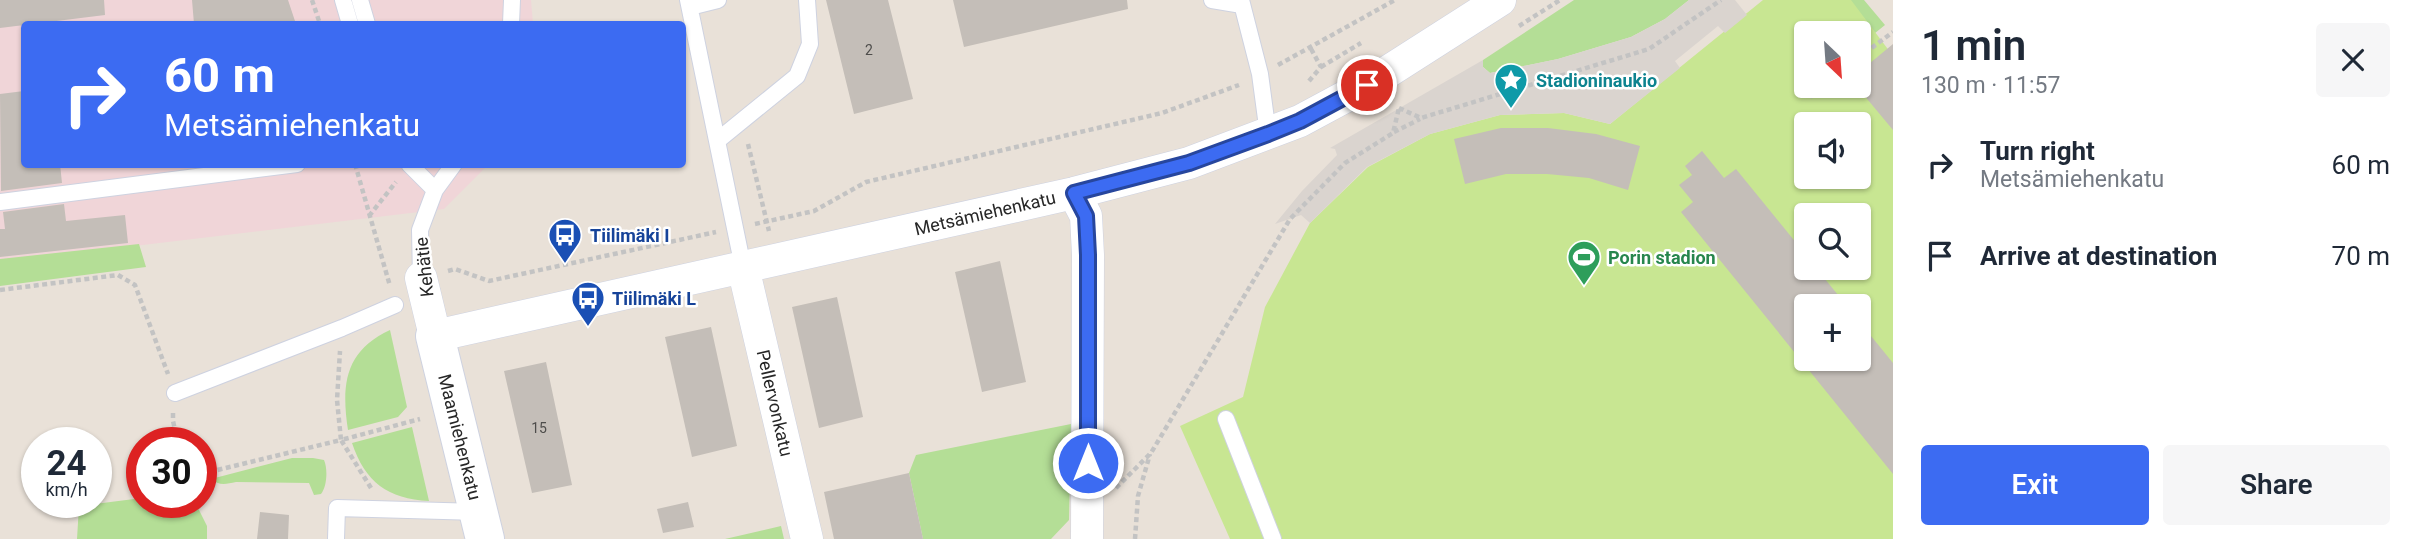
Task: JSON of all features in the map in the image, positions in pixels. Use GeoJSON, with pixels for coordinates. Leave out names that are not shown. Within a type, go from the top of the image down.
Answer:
{"type":"FeatureCollection","features":[{"type":"Feature","properties":{"kind":"main road","name":"Maamiehenkatu"},"geometry":{"type":"LineString","coordinates":[[435,336],[482,526]]}},
{"type":"Feature","properties":{"kind":"street","name":"Metsämiehenkatu"},"geometry":{"type":"LineString","coordinates":[[435,336],[1074,193],[1189,163],[1300,121],[1367,85],[1500,0]]}},
{"type":"Feature","properties":{"kind":"street"},"geometry":{"type":"LineString","coordinates":[[1074,193],[1086,216],[1088,255],[1087,528]]}},
{"type":"Feature","properties":{"kind":"street","name":"Pellervonkatu"},"geometry":{"type":"LineString","coordinates":[[743,267],[807,539]]}},
{"type":"Feature","properties":{"kind":"street","name":"Kehätie"},"geometry":{"type":"LineString","coordinates":[[421,278],[435,336]]}},
{"type":"Feature","properties":{"kind":"lane"},"geometry":{"type":"LineString","coordinates":[[343,0],[349,21]]}},
{"type":"Feature","properties":{"kind":"lane"},"geometry":{"type":"LineString","coordinates":[[360,0],[366,21]]}},
{"type":"Feature","properties":{"kind":"lane"},"geometry":{"type":"LineString","coordinates":[[512,0],[512,21]]}},
{"type":"Feature","properties":{"kind":"lane"},"geometry":{"type":"LineString","coordinates":[[718,0],[689,4],[743,267]]}},
{"type":"Feature","properties":{"kind":"lane"},"geometry":{"type":"LineString","coordinates":[[717,141],[797,76],[810,44],[807,0]]}},
{"type":"Feature","properties":{"kind":"lane"},"geometry":{"type":"LineString","coordinates":[[1212,0],[1241,2],[1260,74],[1268,134]]}},
{"type":"Feature","properties":{"kind":"lane"},"geometry":{"type":"LineString","coordinates":[[0,202],[266,168]]}},
{"type":"Feature","properties":{"kind":"lane"},"geometry":{"type":"LineString","coordinates":[[413,168],[435,190]]}},
{"type":"Feature","properties":{"kind":"lane","name":"Kehätie"},"geometry":{"type":"LineString","coordinates":[[421,278],[420,230],[435,190],[451,168]]}},
{"type":"Feature","properties":{"kind":"lane"},"geometry":{"type":"LineString","coordinates":[[175,393],[395,305]]}},
{"type":"Feature","properties":{"kind":"lane"},"geometry":{"type":"LineString","coordinates":[[1226,419],[1273,539]]}},
{"type":"Feature","properties":{"kind":"lane"},"geometry":{"type":"LineString","coordinates":[[336,539],[337,508],[383,508],[482,526]]}},
{"type":"Feature","properties":{"kind":"path"},"geometry":{"type":"LineString","coordinates":[[312,0],[319,21]]}},
{"type":"Feature","properties":{"kind":"path"},"geometry":{"type":"LineString","coordinates":[[356,168],[390,286],[455,270],[489,281],[814,211],[866,182],[1162,113],[1236,86],[1395,0]]}},
{"type":"Feature","properties":{"kind":"path"},"geometry":{"type":"LineString","coordinates":[[1087,528],[1151,453],[1290,219],[1345,163],[1393,132],[1421,118],[1649,49],[1721,0]]}},
{"type":"Feature","properties":{"kind":"path"},"geometry":{"type":"LineString","coordinates":[[1871,48],[1893,32]]}},
{"type":"Feature","properties":{"kind":"path"},"geometry":{"type":"LineString","coordinates":[[1321,67],[1361,43]]}},
{"type":"Feature","properties":{"kind":"path"},"geometry":{"type":"LineString","coordinates":[[1393,132],[1399,108],[1421,118]]}},
{"type":"Feature","properties":{"kind":"path"},"geometry":{"type":"LineString","coordinates":[[743,120],[775,260]]}},
{"type":"Feature","properties":{"kind":"path"},"geometry":{"type":"LineString","coordinates":[[369,216],[406,168]]}},
{"type":"Feature","properties":{"kind":"path"},"geometry":{"type":"LineString","coordinates":[[0,290],[118,275],[135,285],[175,393],[174,427]]}},
{"type":"Feature","properties":{"kind":"path"},"geometry":{"type":"LineString","coordinates":[[342,328],[337,400],[341,440],[383,508]]}},
{"type":"Feature","properties":{"kind":"path"},"geometry":{"type":"LineString","coordinates":[[217,470],[421,419]]}},
{"type":"Feature","properties":{"kind":"path"},"geometry":{"type":"LineString","coordinates":[[1135,539],[1138,496],[1151,453]]}},
{"type":"Feature","properties":{"kind":"shaded area"},"geometry":{"type":"Polygon","coordinates":[[[0,0],[531,0],[533,21],[21,21],[21,168],[485,168],[444,209],[0,262],[0,0]]]}},
{"type":"Feature","properties":{"kind":"shaded area","name":"Stadioninaukio"},"geometry":{"type":"Polygon","coordinates":[[[1689,0],[1735,0],[1747,15],[1725,33],[1718,26],[1675,61],[1680,68],[1610,124],[1564,113],[1500,115],[1430,134],[1367,167],[1310,223],[1301,215],[1275,224],[1337,155],[1335,149],[1330,148],[1483,60],[1483,67],[1490,73],[1558,59],[1631,37],[1665,19],[1689,0]]]}},
{"type":"Feature","properties":{"kind":"green space"},"geometry":{"type":"Polygon","coordinates":[[[1574,0],[1689,0],[1665,19],[1631,37],[1558,59],[1490,73],[1483,67],[1483,60],[1574,0]]]}},
{"type":"Feature","properties":{"kind":"green space","name":"Porin stadion"},"geometry":{"type":"Polygon","coordinates":[[[1763,0],[1851,0],[1867,21],[1794,21],[1794,98],[1871,98],[1871,27],[1893,56],[1893,539],[1230,539],[1180,426],[1243,397],[1265,307],[1310,223],[1368,167],[1430,134],[1500,115],[1564,113],[1610,124],[1763,0]]]}},
{"type":"Feature","properties":{"kind":"green space"},"geometry":{"type":"Polygon","coordinates":[[[1792,0],[1864,0],[1885,25],[1871,36],[1871,21],[1834,21],[1792,0]]]}},
{"type":"Feature","properties":{"kind":"green space"},"geometry":{"type":"Polygon","coordinates":[[[139,244],[146,267],[0,286],[0,259],[139,244]]]}},
{"type":"Feature","properties":{"kind":"green space"},"geometry":{"type":"Polygon","coordinates":[[[390,330],[407,407],[398,417],[348,430],[346,384],[355,359],[375,338],[390,330]]]}},
{"type":"Feature","properties":{"kind":"green space"},"geometry":{"type":"Polygon","coordinates":[[[1071,424],[1069,520],[1051,539],[923,539],[909,473],[916,455],[1071,424]]]}},
{"type":"Feature","properties":{"kind":"green space"},"geometry":{"type":"Polygon","coordinates":[[[412,427],[429,501],[402,497],[380,486],[364,468],[352,443],[412,427]]]}},
{"type":"Feature","properties":{"kind":"green space"},"geometry":{"type":"Polygon","coordinates":[[[292,458],[324,460],[326,468],[325,487],[321,494],[314,495],[309,483],[223,484],[217,483],[217,477],[292,458]]]}},
{"type":"Feature","properties":{"kind":"green space"},"geometry":{"type":"Polygon","coordinates":[[[126,500],[126,518],[203,518],[207,526],[207,539],[77,539],[78,518],[112,518],[112,502],[126,500]]]}},
{"type":"Feature","properties":{"kind":"green space"},"geometry":{"type":"Polygon","coordinates":[[[781,526],[784,539],[725,539],[781,526]]]}},
{"type":"Feature","properties":{"kind":"building"},"geometry":{"type":"Polygon","coordinates":[[[0,0],[104,0],[105,15],[57,21],[21,21],[21,25],[0,28],[0,0]]]}},
{"type":"Feature","properties":{"kind":"building"},"geometry":{"type":"Polygon","coordinates":[[[192,0],[288,0],[295,21],[194,21],[192,0]]]}},
{"type":"Feature","properties":{"kind":"building"},"geometry":{"type":"Polygon","coordinates":[[[826,0],[888,0],[913,99],[854,114],[826,0]]]}},
{"type":"Feature","properties":{"kind":"building"},"geometry":{"type":"Polygon","coordinates":[[[953,0],[1127,0],[1128,9],[964,47],[953,0]]]}},
{"type":"Feature","properties":{"kind":"building"},"geometry":{"type":"Polygon","coordinates":[[[1893,44],[1893,130],[1866,98],[1871,98],[1871,62],[1893,44]]]}},
{"type":"Feature","properties":{"kind":"building"},"geometry":{"type":"Polygon","coordinates":[[[21,91],[21,168],[60,168],[62,183],[1,191],[0,94],[21,91]]]}},
{"type":"Feature","properties":{"kind":"building"},"geometry":{"type":"Polygon","coordinates":[[[1501,128],[1548,128],[1596,134],[1640,146],[1628,190],[1589,178],[1547,174],[1506,174],[1465,184],[1454,139],[1501,128]]]}},
{"type":"Feature","properties":{"kind":"building"},"geometry":{"type":"Polygon","coordinates":[[[1702,151],[1724,178],[1736,169],[1794,240],[1794,280],[1826,280],[1837,294],[1794,294],[1794,352],[1681,212],[1693,202],[1679,185],[1692,175],[1685,166],[1702,151]]]}},
{"type":"Feature","properties":{"kind":"building"},"geometry":{"type":"Polygon","coordinates":[[[64,204],[66,221],[125,215],[128,243],[0,257],[0,229],[5,229],[3,212],[64,204]]]}},
{"type":"Feature","properties":{"kind":"building"},"geometry":{"type":"Polygon","coordinates":[[[1000,261],[1026,382],[982,392],[955,272],[1000,261]]]}},
{"type":"Feature","properties":{"kind":"building"},"geometry":{"type":"Polygon","coordinates":[[[837,297],[863,417],[819,428],[792,307],[837,297]]]}},
{"type":"Feature","properties":{"kind":"building"},"geometry":{"type":"Polygon","coordinates":[[[711,327],[737,446],[692,457],[665,337],[711,327]]]}},
{"type":"Feature","properties":{"kind":"building"},"geometry":{"type":"Polygon","coordinates":[[[1871,336],[1893,363],[1893,474],[1810,371],[1871,371],[1871,336]]]}},
{"type":"Feature","properties":{"kind":"building"},"geometry":{"type":"Polygon","coordinates":[[[546,362],[572,485],[532,493],[504,371],[546,362]]]}},
{"type":"Feature","properties":{"kind":"building"},"geometry":{"type":"Polygon","coordinates":[[[909,473],[923,539],[834,539],[824,492],[909,473]]]}},
{"type":"Feature","properties":{"kind":"building"},"geometry":{"type":"Polygon","coordinates":[[[688,502],[694,527],[663,533],[657,509],[688,502]]]}},
{"type":"Feature","properties":{"kind":"building"},"geometry":{"type":"Polygon","coordinates":[[[260,512],[289,515],[288,539],[257,539],[260,512]]]}},
{"type":"Feature","properties":{"kind":"place","name":"Stadioninaukio"},"geometry":{"type":"Point","coordinates":[1511,110]}},
{"type":"Feature","properties":{"kind":"place","name":"Tiilimäki I"},"geometry":{"type":"Point","coordinates":[565,265]}},
{"type":"Feature","properties":{"kind":"place","name":"Porin stadion"},"geometry":{"type":"Point","coordinates":[1584,287]}},
{"type":"Feature","properties":{"kind":"place","name":"Tiilimäki L"},"geometry":{"type":"Point","coordinates":[588,328]}},
{"type":"Feature","properties":{"kind":"route"},"geometry":{"type":"LineString","coordinates":[[1088,463],[1086,216],[1074,193],[1189,163],[1268,134],[1300,121],[1367,85]]}}]}
